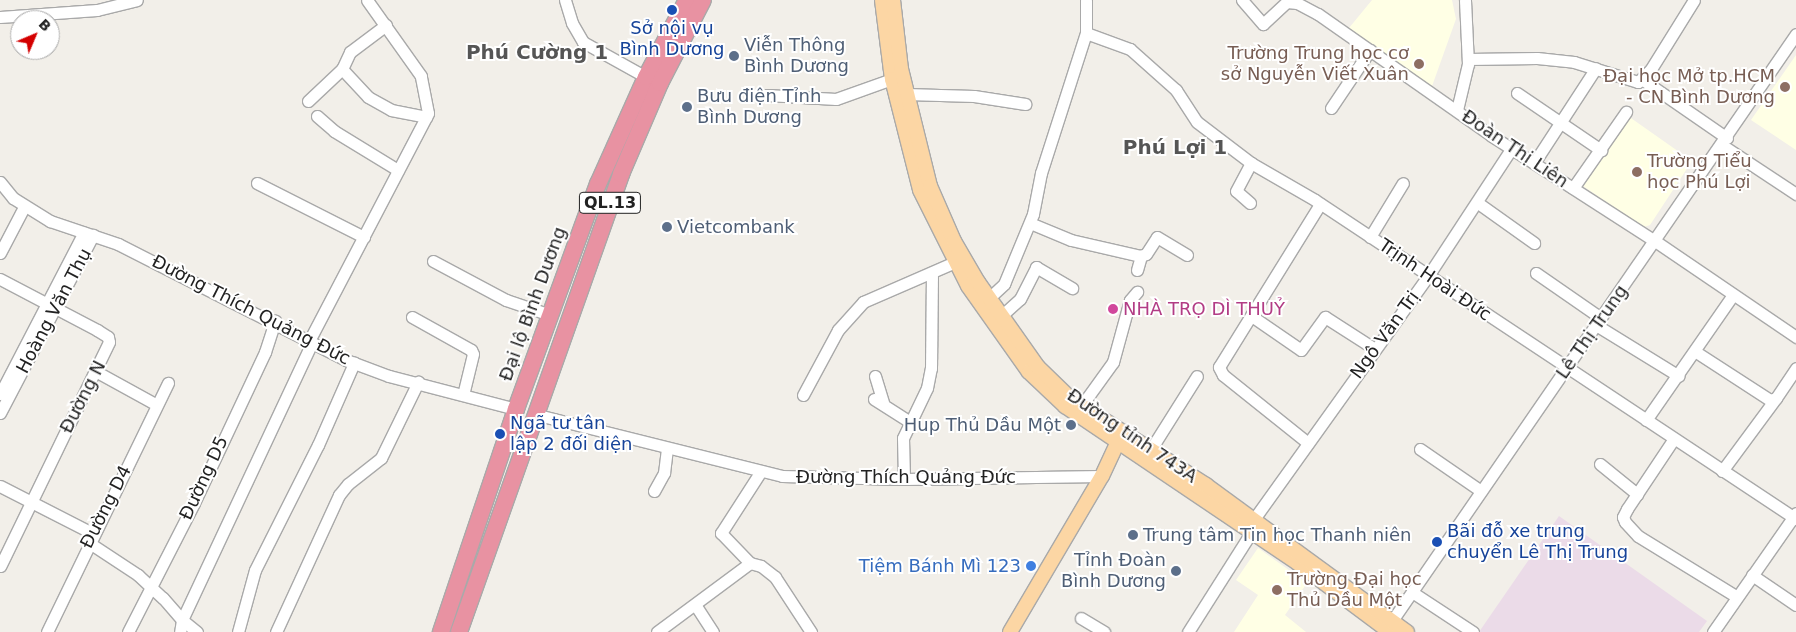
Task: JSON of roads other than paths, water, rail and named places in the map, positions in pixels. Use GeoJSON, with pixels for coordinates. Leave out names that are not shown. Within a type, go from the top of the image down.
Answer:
{"type":"FeatureCollection","features":[{"type":"Feature","properties":{"kind":"highway","name":"Đại lộ Bình Dương"},"geometry":{"type":"LineString","coordinates":[[459,632],[538,415],[653,80],[687,0]]}},
{"type":"Feature","properties":{"kind":"highway","name":"Đại lộ Bình Dương"},"geometry":{"type":"LineString","coordinates":[[440,632],[516,409],[598,184],[653,80],[703,0]]}},
{"type":"Feature","properties":{"kind":"highway"},"geometry":{"type":"LineString","coordinates":[[516,409],[538,415]]}},
{"type":"Feature","properties":{"kind":"main road","name":"Đường tỉnh 743A"},"geometry":{"type":"LineString","coordinates":[[882,0],[892,79],[920,190],[954,262],[992,322],[1029,372],[1065,406],[1120,436],[1151,449],[1389,627],[1407,632]]}},
{"type":"Feature","properties":{"kind":"main road","name":"Đường tỉnh 743A"},"geometry":{"type":"LineString","coordinates":[[893,0],[906,94],[930,186],[954,241],[1001,316],[1038,366],[1082,406],[1120,436],[1253,525]]}},
{"type":"Feature","properties":{"kind":"main road"},"geometry":{"type":"LineString","coordinates":[[1010,632],[1102,476],[1120,436]]}},
{"type":"Feature","properties":{"kind":"street"},"geometry":{"type":"LineString","coordinates":[[0,17],[97,10],[137,0]]}},
{"type":"Feature","properties":{"kind":"street"},"geometry":{"type":"LineString","coordinates":[[180,632],[182,620],[310,342],[426,117],[428,98],[421,76],[367,0]]}},
{"type":"Feature","properties":{"kind":"street"},"geometry":{"type":"LineString","coordinates":[[565,0],[572,23],[583,42],[653,80]]}},
{"type":"Feature","properties":{"kind":"street"},"geometry":{"type":"LineString","coordinates":[[989,298],[1004,284],[1030,223],[1041,173],[1086,33],[1086,0]]}},
{"type":"Feature","properties":{"kind":"street","name":"Đoàn Thị Liên"},"geometry":{"type":"LineString","coordinates":[[1242,0],[1263,24],[1288,1],[1297,3],[1318,14],[1458,110],[1511,149],[1655,241],[1796,337]]}},
{"type":"Feature","properties":{"kind":"street"},"geometry":{"type":"LineString","coordinates":[[1458,110],[1468,59],[1465,0]]}},
{"type":"Feature","properties":{"kind":"street"},"geometry":{"type":"LineString","coordinates":[[1643,80],[1694,0]]}},
{"type":"Feature","properties":{"kind":"street"},"geometry":{"type":"LineString","coordinates":[[308,101],[342,69],[350,52],[386,25]]}},
{"type":"Feature","properties":{"kind":"street","name":"Trịnh Hoài Đức"},"geometry":{"type":"LineString","coordinates":[[1086,33],[1130,49],[1176,90],[1197,122],[1251,163],[1320,204],[1646,420],[1673,440],[1795,516]]}},
{"type":"Feature","properties":{"kind":"street","name":"Lê Thị Trung"},"geometry":{"type":"LineString","coordinates":[[1389,627],[1566,368],[1725,142],[1796,34]]}},
{"type":"Feature","properties":{"kind":"street"},"geometry":{"type":"LineString","coordinates":[[1331,108],[1370,50]]}},
{"type":"Feature","properties":{"kind":"street"},"geometry":{"type":"LineString","coordinates":[[1468,59],[1537,58],[1596,68],[1626,80],[1643,80],[1796,194]]}},
{"type":"Feature","properties":{"kind":"street"},"geometry":{"type":"LineString","coordinates":[[1534,163],[1596,68]]}},
{"type":"Feature","properties":{"kind":"street"},"geometry":{"type":"LineString","coordinates":[[342,69],[368,97],[392,110],[426,117]]}},
{"type":"Feature","properties":{"kind":"street"},"geometry":{"type":"LineString","coordinates":[[767,95],[836,99],[892,79]]}},
{"type":"Feature","properties":{"kind":"street"},"geometry":{"type":"LineString","coordinates":[[1517,92],[1600,150]]}},
{"type":"Feature","properties":{"kind":"street"},"geometry":{"type":"LineString","coordinates":[[906,94],[974,96],[1025,104]]}},
{"type":"Feature","properties":{"kind":"street"},"geometry":{"type":"LineString","coordinates":[[1574,188],[1626,112]]}},
{"type":"Feature","properties":{"kind":"street"},"geometry":{"type":"LineString","coordinates":[[317,116],[334,131],[398,170]]}},
{"type":"Feature","properties":{"kind":"street","name":"Ngô Văn Trị"},"geometry":{"type":"LineString","coordinates":[[1188,632],[1253,525],[1308,443],[1428,276],[1478,203],[1511,149]]}},
{"type":"Feature","properties":{"kind":"street"},"geometry":{"type":"LineString","coordinates":[[1250,203],[1236,190],[1251,163]]}},
{"type":"Feature","properties":{"kind":"street","name":"Đường Thích Quảng Đức"},"geometry":{"type":"LineString","coordinates":[[0,182],[24,207],[50,221],[118,244],[275,321],[310,342],[354,362],[390,376],[516,409]]}},
{"type":"Feature","properties":{"kind":"street"},"geometry":{"type":"LineString","coordinates":[[257,183],[364,237]]}},
{"type":"Feature","properties":{"kind":"street"},"geometry":{"type":"LineString","coordinates":[[1370,237],[1403,184]]}},
{"type":"Feature","properties":{"kind":"street"},"geometry":{"type":"LineString","coordinates":[[1478,203],[1534,243]]}},
{"type":"Feature","properties":{"kind":"street"},"geometry":{"type":"LineString","coordinates":[[1308,443],[1223,375],[1219,367],[1232,343],[1252,317],[1320,204]]}},
{"type":"Feature","properties":{"kind":"street"},"geometry":{"type":"LineString","coordinates":[[0,253],[24,207]]}},
{"type":"Feature","properties":{"kind":"street"},"geometry":{"type":"LineString","coordinates":[[1030,223],[1071,240],[1140,256],[1146,254],[1157,237],[1187,255]]}},
{"type":"Feature","properties":{"kind":"street","name":"Hoàng Văn Thụ"},"geometry":{"type":"LineString","coordinates":[[0,413],[6,388],[88,234]]}},
{"type":"Feature","properties":{"kind":"street"},"geometry":{"type":"LineString","coordinates":[[1136,270],[1140,256]]}},
{"type":"Feature","properties":{"kind":"street"},"geometry":{"type":"LineString","coordinates":[[433,261],[512,302],[550,315]]}},
{"type":"Feature","properties":{"kind":"street"},"geometry":{"type":"LineString","coordinates":[[803,394],[834,336],[863,302],[954,262]]}},
{"type":"Feature","properties":{"kind":"street"},"geometry":{"type":"LineString","coordinates":[[1001,316],[1020,298],[1036,267],[1072,288]]}},
{"type":"Feature","properties":{"kind":"street"},"geometry":{"type":"LineString","coordinates":[[904,479],[903,438],[927,388],[931,368],[932,273]]}},
{"type":"Feature","properties":{"kind":"street"},"geometry":{"type":"LineString","coordinates":[[1536,273],[1599,321],[1679,376]]}},
{"type":"Feature","properties":{"kind":"street","name":"Đường N"},"geometry":{"type":"LineString","coordinates":[[0,280],[51,305],[108,338],[108,346],[96,372],[0,566]]}},
{"type":"Feature","properties":{"kind":"street"},"geometry":{"type":"LineString","coordinates":[[1082,406],[1113,362],[1130,300],[1137,292]]}},
{"type":"Feature","properties":{"kind":"street"},"geometry":{"type":"LineString","coordinates":[[1646,420],[1696,352],[1733,295]]}},
{"type":"Feature","properties":{"kind":"street"},"geometry":{"type":"LineString","coordinates":[[412,317],[471,350],[472,362],[464,395]]}},
{"type":"Feature","properties":{"kind":"street"},"geometry":{"type":"LineString","coordinates":[[1252,317],[1301,350],[1324,317],[1376,349]]}},
{"type":"Feature","properties":{"kind":"street","name":"Đường D5"},"geometry":{"type":"LineString","coordinates":[[128,632],[152,587],[265,352],[275,321]]}},
{"type":"Feature","properties":{"kind":"street"},"geometry":{"type":"LineString","coordinates":[[1696,352],[1764,398],[1776,398]]}},
{"type":"Feature","properties":{"kind":"street"},"geometry":{"type":"LineString","coordinates":[[238,632],[255,570],[318,445],[354,362]]}},
{"type":"Feature","properties":{"kind":"street"},"geometry":{"type":"LineString","coordinates":[[1722,471],[1796,368]]}},
{"type":"Feature","properties":{"kind":"street"},"geometry":{"type":"LineString","coordinates":[[96,372],[157,405]]}},
{"type":"Feature","properties":{"kind":"street"},"geometry":{"type":"LineString","coordinates":[[875,376],[878,401],[910,422]]}},
{"type":"Feature","properties":{"kind":"street"},"geometry":{"type":"LineString","coordinates":[[1151,449],[1196,376]]}},
{"type":"Feature","properties":{"kind":"street"},"geometry":{"type":"LineString","coordinates":[[276,632],[339,495],[348,484],[382,458],[418,382]]}},
{"type":"Feature","properties":{"kind":"street","name":"Đường D4"},"geometry":{"type":"LineString","coordinates":[[46,632],[90,537],[168,383]]}},
{"type":"Feature","properties":{"kind":"street","name":"Đường Thích Quảng Đức"},"geometry":{"type":"LineString","coordinates":[[538,415],[760,471],[815,478],[904,479],[1102,476]]}},
{"type":"Feature","properties":{"kind":"street"},"geometry":{"type":"LineString","coordinates":[[1673,440],[1623,517],[1624,522],[1638,536],[1737,598]]}},
{"type":"Feature","properties":{"kind":"street"},"geometry":{"type":"LineString","coordinates":[[654,491],[664,473],[667,448]]}},
{"type":"Feature","properties":{"kind":"street"},"geometry":{"type":"LineString","coordinates":[[1420,450],[1481,491]]}},
{"type":"Feature","properties":{"kind":"street"},"geometry":{"type":"LineString","coordinates":[[1600,464],[1637,494]]}},
{"type":"Feature","properties":{"kind":"street"},"geometry":{"type":"LineString","coordinates":[[760,471],[724,526],[722,536],[750,563],[761,566],[775,577],[811,632]]}},
{"type":"Feature","properties":{"kind":"street"},"geometry":{"type":"LineString","coordinates":[[0,486],[90,537],[152,587],[182,620],[197,632]]}},
{"type":"Feature","properties":{"kind":"street"},"geometry":{"type":"LineString","coordinates":[[1713,632],[1795,516]]}},
{"type":"Feature","properties":{"kind":"street"},"geometry":{"type":"LineString","coordinates":[[664,630],[750,563]]}},
{"type":"Feature","properties":{"kind":"street"},"geometry":{"type":"LineString","coordinates":[[1752,575],[1796,605]]}},
{"type":"Feature","properties":{"kind":"street"},"geometry":{"type":"LineString","coordinates":[[1412,592],[1474,632]]}},
{"type":"Feature","properties":{"kind":"street"},"geometry":{"type":"LineString","coordinates":[[696,606],[713,632]]}},
{"type":"Feature","properties":{"kind":"street"},"geometry":{"type":"LineString","coordinates":[[1081,618],[1104,632]]}},
{"type":"Feature","properties":{"kind":"place","name":"Sở nội vụ Bình Dương"},"geometry":{"type":"Point","coordinates":[672,10]}},
{"type":"Feature","properties":{"kind":"place","name":"Viễn Thông Bình Dương"},"geometry":{"type":"Point","coordinates":[734,56]}},
{"type":"Feature","properties":{"kind":"place","name":"Trường Trung học cơ sở Nguyễn Viết Xuân"},"geometry":{"type":"Point","coordinates":[1419,64]}},
{"type":"Feature","properties":{"kind":"place","name":"Đại học Mở tp.HCM - CN Bình Dương"},"geometry":{"type":"Point","coordinates":[1785,87]}},
{"type":"Feature","properties":{"kind":"place","name":"Bưu điện Tỉnh Bình Dương"},"geometry":{"type":"Point","coordinates":[687,107]}},
{"type":"Feature","properties":{"kind":"place","name":"Trường Tiểu học Phú Lợi"},"geometry":{"type":"Point","coordinates":[1637,172]}},
{"type":"Feature","properties":{"kind":"place","name":"Vietcombank"},"geometry":{"type":"Point","coordinates":[667,227]}},
{"type":"Feature","properties":{"kind":"place","name":"NHÀ TRỌ DÌ THUỶ"},"geometry":{"type":"Point","coordinates":[1113,309]}},
{"type":"Feature","properties":{"kind":"place","name":"Hup Thủ Dầu Một"},"geometry":{"type":"Point","coordinates":[1071,425]}},
{"type":"Feature","properties":{"kind":"place","name":"Ngã tư tân lập 2 đối diện"},"geometry":{"type":"Point","coordinates":[500,434]}},
{"type":"Feature","properties":{"kind":"place","name":"Trung tâm Tin học Thanh niên"},"geometry":{"type":"Point","coordinates":[1133,535]}},
{"type":"Feature","properties":{"kind":"place","name":"Bãi đỗ xe trung chuyển Lê Thị Trung"},"geometry":{"type":"Point","coordinates":[1437,542]}},
{"type":"Feature","properties":{"kind":"place","name":"Tiệm Bánh Mì 123"},"geometry":{"type":"Point","coordinates":[1031,566]}},
{"type":"Feature","properties":{"kind":"place","name":"Tỉnh Đoàn Bình Dương"},"geometry":{"type":"Point","coordinates":[1176,571]}},
{"type":"Feature","properties":{"kind":"place","name":"Trường Đại học Thủ Dầu Một"},"geometry":{"type":"Point","coordinates":[1277,590]}},
{"type":"Feature","properties":{"kind":"district","name":"Phú Cường 1"},"geometry":{"type":"Point","coordinates":[537,52]}},
{"type":"Feature","properties":{"kind":"district","name":"Phú Lợi 1"},"geometry":{"type":"Point","coordinates":[1175,147]}}]}
